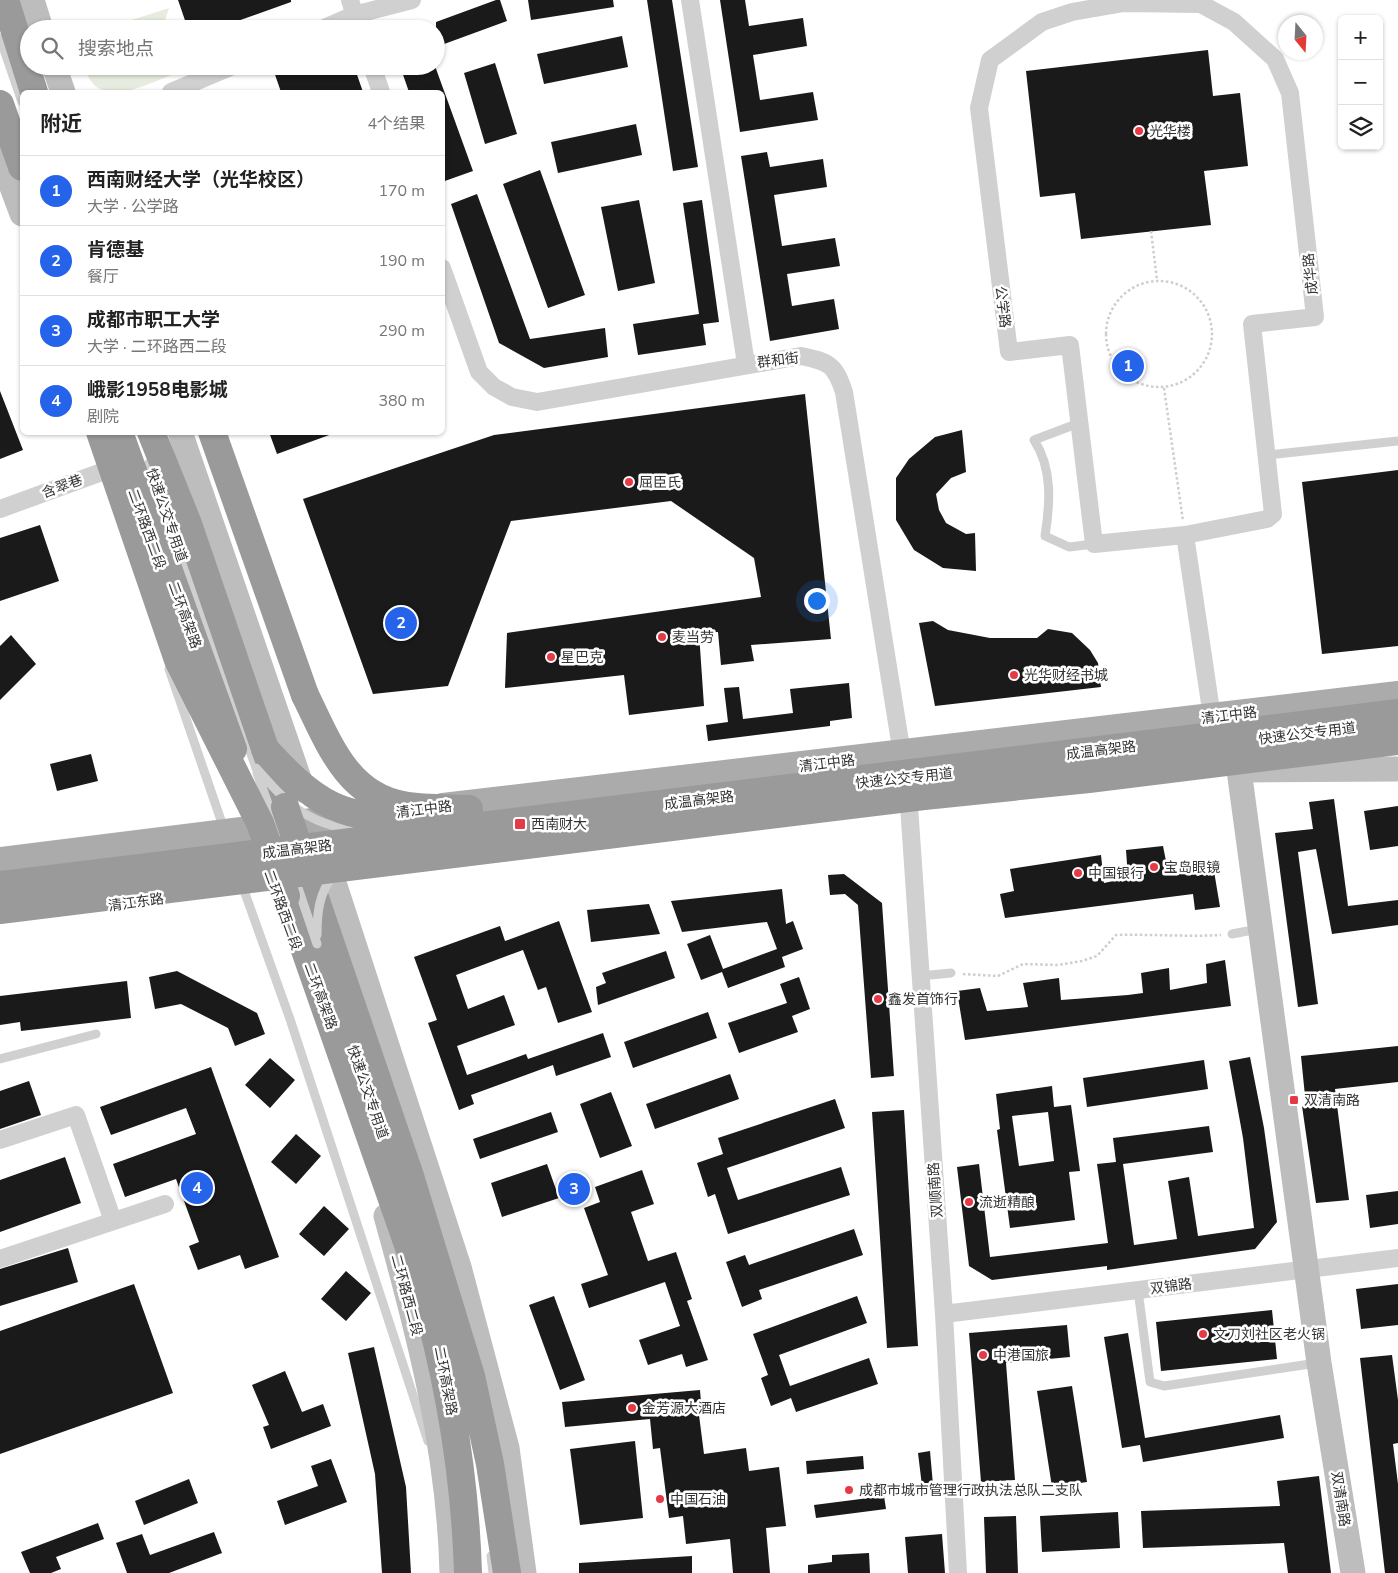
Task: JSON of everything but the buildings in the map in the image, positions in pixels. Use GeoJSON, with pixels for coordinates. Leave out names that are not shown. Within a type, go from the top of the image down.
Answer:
{"type":"FeatureCollection","features":[{"type":"Feature","properties":{"kind":"highway"},"geometry":{"type":"LineString","coordinates":[[5,0],[20,48]]}},
{"type":"Feature","properties":{"kind":"highway"},"geometry":{"type":"LineString","coordinates":[[29,75],[33,90]]}},
{"type":"Feature","properties":{"kind":"highway"},"geometry":{"type":"LineString","coordinates":[[0,104],[9,158]]}},
{"type":"Feature","properties":{"kind":"highway"},"geometry":{"type":"LineString","coordinates":[[101,435],[178,660],[258,826]]}},
{"type":"Feature","properties":{"kind":"highway","name":"二环高架路"},"geometry":{"type":"LineString","coordinates":[[120,435],[412,1255],[439,1344],[459,1450],[465,1504],[468,1573]]}},
{"type":"Feature","properties":{"kind":"highway"},"geometry":{"type":"LineString","coordinates":[[213,435],[305,695],[339,763],[356,782],[386,801],[404,806],[469,809]]}},
{"type":"Feature","properties":{"kind":"highway","name":"二环高架路"},"geometry":{"type":"LineString","coordinates":[[148,442],[188,524],[260,758],[410,1176],[470,1376],[490,1464],[507,1573]]}},
{"type":"Feature","properties":{"kind":"highway","name":"成温高架路"},"geometry":{"type":"LineString","coordinates":[[0,885],[1398,713]]}},
{"type":"Feature","properties":{"kind":"highway","name":"成温高架路"},"geometry":{"type":"LineString","coordinates":[[0,910],[924,796],[1305,754],[1398,741]]}},
{"type":"Feature","properties":{"kind":"highway"},"geometry":{"type":"LineString","coordinates":[[1305,754],[1398,750]]}},
{"type":"Feature","properties":{"kind":"highway"},"geometry":{"type":"LineString","coordinates":[[260,758],[289,775],[313,796],[349,813],[379,818],[407,817],[864,762],[952,769]]}},
{"type":"Feature","properties":{"kind":"main road"},"geometry":{"type":"LineString","coordinates":[[32,0],[38,20]]}},
{"type":"Feature","properties":{"kind":"main road"},"geometry":{"type":"LineString","coordinates":[[57,75],[62,90]]}},
{"type":"Feature","properties":{"kind":"main road"},"geometry":{"type":"LineString","coordinates":[[9,158],[20,205]]}},
{"type":"Feature","properties":{"kind":"main road","name":"二环路西二段"},"geometry":{"type":"LineString","coordinates":[[113,435],[258,826],[273,883],[334,1049],[388,1225],[431,1391],[446,1502],[452,1573]]}},
{"type":"Feature","properties":{"kind":"main road"},"geometry":{"type":"LineString","coordinates":[[181,435],[314,821],[346,861],[459,1267],[507,1448],[524,1573]]}},
{"type":"Feature","properties":{"kind":"main road","name":"清江中路"},"geometry":{"type":"LineString","coordinates":[[258,826],[902,754],[1398,695]]}},
{"type":"Feature","properties":{"kind":"main road","name":"双清南路"},"geometry":{"type":"LineString","coordinates":[[1212,717],[1239,770],[1320,1362],[1353,1573]]}},
{"type":"Feature","properties":{"kind":"main road"},"geometry":{"type":"LineString","coordinates":[[273,883],[346,861],[909,806],[1239,770],[1398,750]]}},
{"type":"Feature","properties":{"kind":"main road"},"geometry":{"type":"LineString","coordinates":[[1239,770],[1398,769]]}},
{"type":"Feature","properties":{"kind":"main road"},"geometry":{"type":"LineString","coordinates":[[0,861],[226,834],[258,826]]}},
{"type":"Feature","properties":{"kind":"main road","name":"清江东路"},"geometry":{"type":"LineString","coordinates":[[0,920],[273,883]]}},
{"type":"Feature","properties":{"kind":"street"},"geometry":{"type":"LineString","coordinates":[[354,15],[412,0]]}},
{"type":"Feature","properties":{"kind":"street"},"geometry":{"type":"LineString","coordinates":[[690,0],[746,364]]}},
{"type":"Feature","properties":{"kind":"street","name":"公学路"},"geometry":{"type":"LineString","coordinates":[[1094,544],[1070,345],[1009,352],[979,108],[990,60],[997,54],[1042,22],[1072,12],[1124,2]]}},
{"type":"Feature","properties":{"kind":"street","name":"成华路"},"geometry":{"type":"LineString","coordinates":[[1124,2],[1201,4],[1234,22],[1275,59],[1290,93],[1315,316],[1252,324],[1273,514],[1267,519],[1185,535]]}},
{"type":"Feature","properties":{"kind":"street"},"geometry":{"type":"LineString","coordinates":[[175,90],[211,75]]}},
{"type":"Feature","properties":{"kind":"street"},"geometry":{"type":"LineString","coordinates":[[375,75],[381,90]]}},
{"type":"Feature","properties":{"kind":"street","name":"群和街"},"geometry":{"type":"LineString","coordinates":[[445,276],[479,372],[494,388],[512,397],[537,402],[746,364],[801,356],[822,360],[837,372],[844,392],[902,754]]}},
{"type":"Feature","properties":{"kind":"street","name":"含翠巷"},"geometry":{"type":"LineString","coordinates":[[0,508],[124,464]]}},
{"type":"Feature","properties":{"kind":"street"},"geometry":{"type":"LineString","coordinates":[[1094,544],[1185,535],[1212,717]]}},
{"type":"Feature","properties":{"kind":"street","name":"双顺南路"},"geometry":{"type":"LineString","coordinates":[[909,806],[944,1314],[958,1573]]}},
{"type":"Feature","properties":{"kind":"street"},"geometry":{"type":"LineString","coordinates":[[0,1140],[76,1115],[113,1221]]}},
{"type":"Feature","properties":{"kind":"street"},"geometry":{"type":"LineString","coordinates":[[0,1259],[165,1204]]}},
{"type":"Feature","properties":{"kind":"street","name":"双锦路"},"geometry":{"type":"LineString","coordinates":[[944,1314],[1398,1258]]}},
{"type":"Feature","properties":{"kind":"lane"},"geometry":{"type":"LineString","coordinates":[[0,38],[20,96]]}},
{"type":"Feature","properties":{"kind":"lane"},"geometry":{"type":"LineString","coordinates":[[1080,423],[1034,440],[1039,448],[1050,492],[1045,536],[1069,547],[1094,544]]}},
{"type":"Feature","properties":{"kind":"lane"},"geometry":{"type":"LineString","coordinates":[[1267,455],[1398,441]]}},
{"type":"Feature","properties":{"kind":"lane"},"geometry":{"type":"LineString","coordinates":[[165,658],[243,888],[290,1018],[370,1258],[446,1502]]}},
{"type":"Feature","properties":{"kind":"lane","name":"快速公交专用道"},"geometry":{"type":"LineString","coordinates":[[260,758],[286,802],[323,823],[346,829],[411,832],[1398,723]]}},
{"type":"Feature","properties":{"kind":"lane","name":"快速公交专用道"},"geometry":{"type":"LineString","coordinates":[[260,758],[319,948],[317,912],[322,892],[338,868],[369,844],[411,832]]}},
{"type":"Feature","properties":{"kind":"lane"},"geometry":{"type":"LineString","coordinates":[[1232,934],[1261,928]]}},
{"type":"Feature","properties":{"kind":"lane"},"geometry":{"type":"LineString","coordinates":[[920,976],[951,973]]}},
{"type":"Feature","properties":{"kind":"lane"},"geometry":{"type":"LineString","coordinates":[[0,1059],[96,1034]]}},
{"type":"Feature","properties":{"kind":"lane"},"geometry":{"type":"LineString","coordinates":[[421,1252],[436,1298]]}},
{"type":"Feature","properties":{"kind":"lane"},"geometry":{"type":"LineString","coordinates":[[1138,1290],[1150,1382],[1164,1386],[1320,1362]]}},
{"type":"Feature","properties":{"kind":"lane"},"geometry":{"type":"LineString","coordinates":[[490,1547],[493,1573]]}},
{"type":"Feature","properties":{"kind":"path"},"geometry":{"type":"LineString","coordinates":[[1151,231],[1157,280]]}},
{"type":"Feature","properties":{"kind":"path"},"geometry":{"type":"LineString","coordinates":[[1157,280],[1175,283],[1191,291],[1204,304],[1211,321],[1212,339],[1208,357],[1197,372],[1182,382],[1164,388],[1147,386],[1131,380],[1118,369],[1109,355],[1105,338],[1107,321],[1114,305],[1125,292],[1140,284],[1157,280]]}},
{"type":"Feature","properties":{"kind":"path"},"geometry":{"type":"LineString","coordinates":[[1164,388],[1185,535]]}},
{"type":"Feature","properties":{"kind":"path"},"geometry":{"type":"LineString","coordinates":[[951,973],[998,976],[1023,964],[1058,966],[1082,961],[1097,956],[1116,935],[1155,934],[1190,937],[1232,934]]}},
{"type":"Feature","properties":{"kind":"shaded area"},"geometry":{"type":"Polygon","coordinates":[[[169,8],[165,20],[132,20],[169,8]]]}},
{"type":"Feature","properties":{"kind":"shaded area"},"geometry":{"type":"Polygon","coordinates":[[[171,75],[129,90],[104,90],[91,81],[88,76],[171,75]]]}},
{"type":"Feature","properties":{"kind":"place","name":"光华楼"},"geometry":{"type":"Point","coordinates":[1139,131]}},
{"type":"Feature","properties":{"kind":"place","name":"西南财经大学（光华校区）"},"geometry":{"type":"Point","coordinates":[1128,366]}},
{"type":"Feature","properties":{"kind":"place","name":"屈臣氏"},"geometry":{"type":"Point","coordinates":[629,482]}},
{"type":"Feature","properties":{"kind":"place","name":"肯德基"},"geometry":{"type":"Point","coordinates":[401,623]}},
{"type":"Feature","properties":{"kind":"place","name":"麦当劳"},"geometry":{"type":"Point","coordinates":[662,637]}},
{"type":"Feature","properties":{"kind":"place","name":"星巴克"},"geometry":{"type":"Point","coordinates":[551,657]}},
{"type":"Feature","properties":{"kind":"place","name":"光华财经书城"},"geometry":{"type":"Point","coordinates":[1014,675]}},
{"type":"Feature","properties":{"kind":"place","name":"西南财大"},"geometry":{"type":"Point","coordinates":[520,824]}},
{"type":"Feature","properties":{"kind":"place","name":"宝岛眼镜"},"geometry":{"type":"Point","coordinates":[1154,867]}},
{"type":"Feature","properties":{"kind":"place","name":"中国银行"},"geometry":{"type":"Point","coordinates":[1078,873]}},
{"type":"Feature","properties":{"kind":"place","name":"鑫发首饰行"},"geometry":{"type":"Point","coordinates":[878,999]}},
{"type":"Feature","properties":{"kind":"place","name":"双清南路"},"geometry":{"type":"Point","coordinates":[1294,1100]}},
{"type":"Feature","properties":{"kind":"place","name":"峨影1958电影城"},"geometry":{"type":"Point","coordinates":[197,1188]}},
{"type":"Feature","properties":{"kind":"place","name":"成都市职工大学"},"geometry":{"type":"Point","coordinates":[574,1189]}},
{"type":"Feature","properties":{"kind":"place","name":"流逝精酿"},"geometry":{"type":"Point","coordinates":[969,1202]}},
{"type":"Feature","properties":{"kind":"place","name":"文刀刘社区老火锅"},"geometry":{"type":"Point","coordinates":[1203,1334]}},
{"type":"Feature","properties":{"kind":"place","name":"中港国旅"},"geometry":{"type":"Point","coordinates":[983,1355]}},
{"type":"Feature","properties":{"kind":"place","name":"金芳源大酒店"},"geometry":{"type":"Point","coordinates":[632,1408]}},
{"type":"Feature","properties":{"kind":"place","name":"成都市城市管理行政执法总队二支队"},"geometry":{"type":"Point","coordinates":[849,1490]}},
{"type":"Feature","properties":{"kind":"place","name":"中国石油"},"geometry":{"type":"Point","coordinates":[660,1499]}}]}
